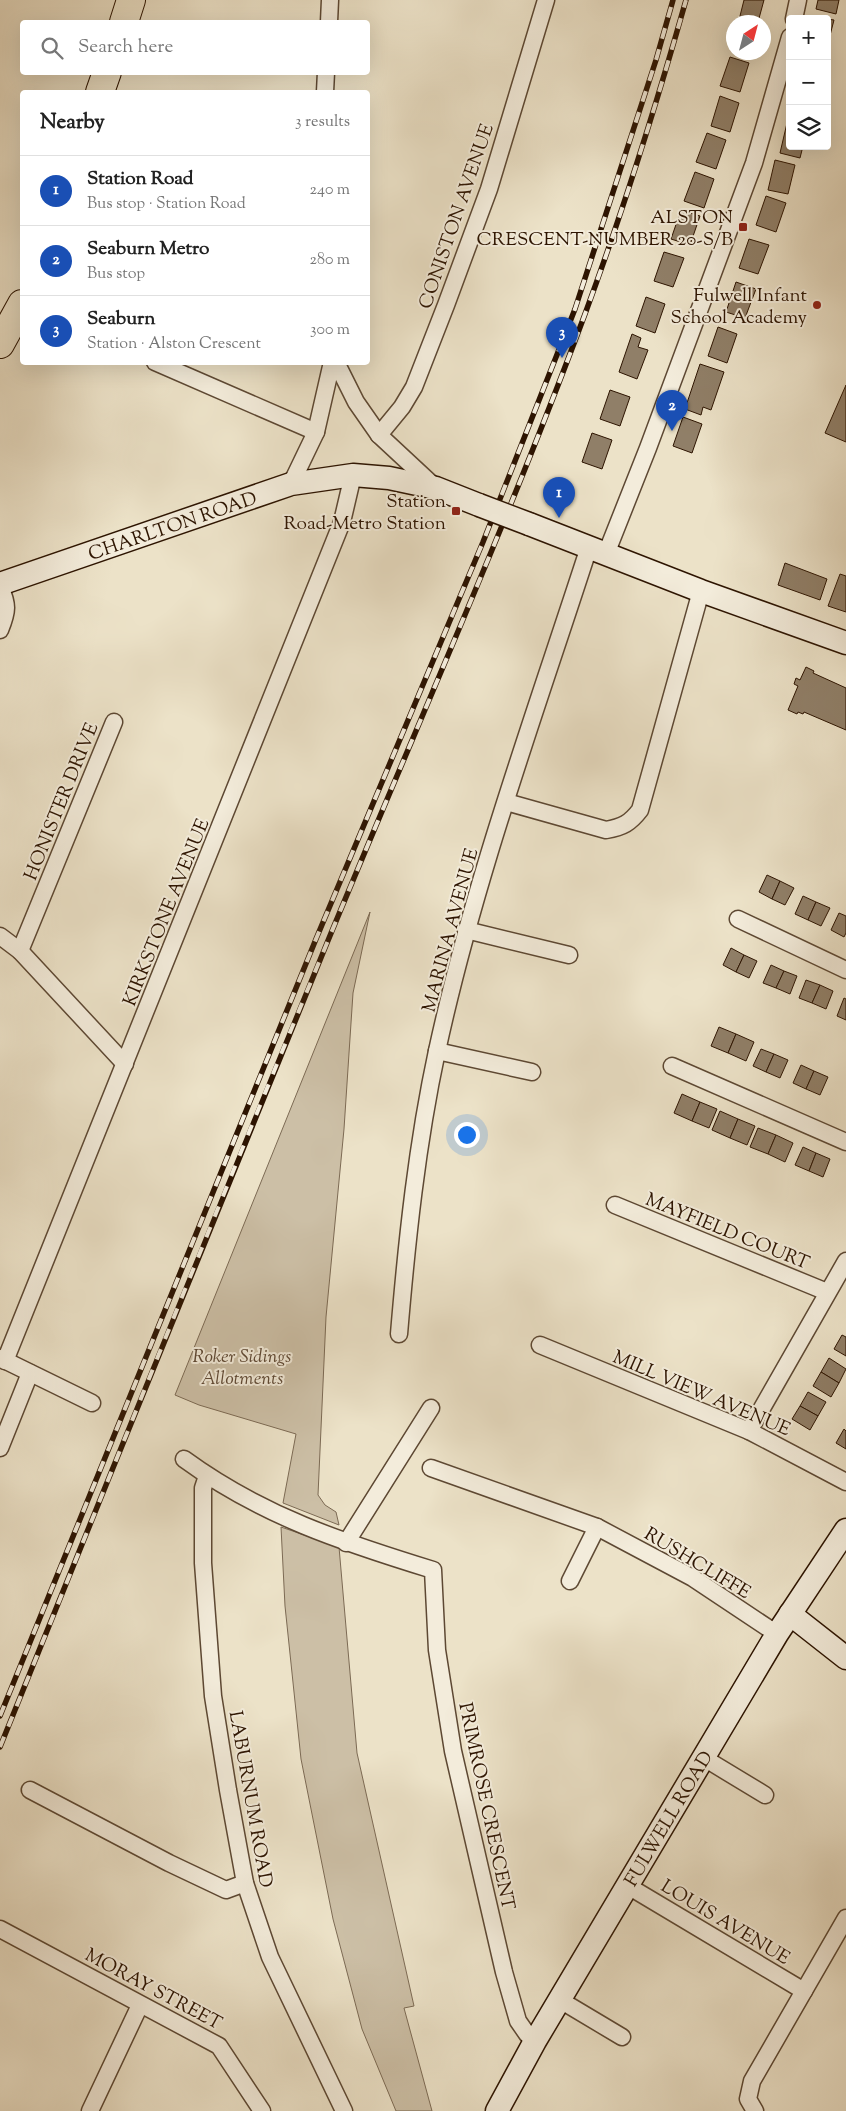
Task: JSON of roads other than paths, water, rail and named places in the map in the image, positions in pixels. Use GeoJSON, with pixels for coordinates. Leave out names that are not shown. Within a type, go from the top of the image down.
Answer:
{"type":"FeatureCollection","features":[{"type":"Feature","properties":{"kind":"highway"},"geometry":{"type":"LineString","coordinates":[[125,20],[132,0]]}},
{"type":"Feature","properties":{"kind":"highway"},"geometry":{"type":"LineString","coordinates":[[101,90],[106,75]]}},
{"type":"Feature","properties":{"kind":"highway"},"geometry":{"type":"LineString","coordinates":[[0,344],[20,308]]}},
{"type":"Feature","properties":{"kind":"main road","name":"CHARLTON ROAD"},"geometry":{"type":"LineString","coordinates":[[0,585],[291,484],[354,475],[389,478],[436,488],[701,591],[846,643]]}},
{"type":"Feature","properties":{"kind":"main road","name":"FULWELL ROAD"},"geometry":{"type":"LineString","coordinates":[[497,2111],[535,2041],[790,1614],[846,1530]]}},
{"type":"Feature","properties":{"kind":"main road"},"geometry":{"type":"LineString","coordinates":[[790,1614],[846,1658]]}},
{"type":"Feature","properties":{"kind":"street"},"geometry":{"type":"LineString","coordinates":[[329,20],[330,0]]}},
{"type":"Feature","properties":{"kind":"street","name":"CONISTON AVENUE"},"geometry":{"type":"LineString","coordinates":[[379,436],[414,387],[446,305],[489,189],[546,0]]}},
{"type":"Feature","properties":{"kind":"street"},"geometry":{"type":"LineString","coordinates":[[795,15],[798,0]]}},
{"type":"Feature","properties":{"kind":"street","name":"MARINA AVENUE"},"geometry":{"type":"LineString","coordinates":[[399,1334],[408,1234],[421,1134],[437,1051],[466,930],[506,802],[597,550],[648,448],[754,163],[786,51]]}},
{"type":"Feature","properties":{"kind":"street"},"geometry":{"type":"LineString","coordinates":[[326,75],[326,90]]}},
{"type":"Feature","properties":{"kind":"street"},"geometry":{"type":"LineString","coordinates":[[162,365],[316,432]]}},
{"type":"Feature","properties":{"kind":"street"},"geometry":{"type":"LineString","coordinates":[[291,484],[316,432],[331,365]]}},
{"type":"Feature","properties":{"kind":"street"},"geometry":{"type":"LineString","coordinates":[[338,365],[356,402],[379,436],[436,488]]}},
{"type":"Feature","properties":{"kind":"street","name":"KIRKSTONE AVENUE"},"geometry":{"type":"LineString","coordinates":[[3,1360],[125,1064],[342,522],[354,475]]}},
{"type":"Feature","properties":{"kind":"street"},"geometry":{"type":"LineString","coordinates":[[0,585],[7,601],[5,616],[0,630]]}},
{"type":"Feature","properties":{"kind":"street"},"geometry":{"type":"LineString","coordinates":[[506,802],[606,830],[620,828],[630,822],[640,810],[701,591]]}},
{"type":"Feature","properties":{"kind":"street","name":"HONISTER DRIVE"},"geometry":{"type":"LineString","coordinates":[[20,951],[114,722]]}},
{"type":"Feature","properties":{"kind":"street"},"geometry":{"type":"LineString","coordinates":[[738,919],[846,970]]}},
{"type":"Feature","properties":{"kind":"street"},"geometry":{"type":"LineString","coordinates":[[466,930],[569,956]]}},
{"type":"Feature","properties":{"kind":"street"},"geometry":{"type":"LineString","coordinates":[[0,936],[20,951],[125,1064]]}},
{"type":"Feature","properties":{"kind":"street"},"geometry":{"type":"LineString","coordinates":[[437,1051],[532,1072]]}},
{"type":"Feature","properties":{"kind":"street"},"geometry":{"type":"LineString","coordinates":[[672,1066],[846,1142]]}},
{"type":"Feature","properties":{"kind":"street","name":"MAYFIELD COURT"},"geometry":{"type":"LineString","coordinates":[[614,1205],[827,1292]]}},
{"type":"Feature","properties":{"kind":"street"},"geometry":{"type":"LineString","coordinates":[[750,1431],[846,1260]]}},
{"type":"Feature","properties":{"kind":"street","name":"MILL VIEW AVENUE"},"geometry":{"type":"LineString","coordinates":[[540,1345],[750,1431],[846,1482]]}},
{"type":"Feature","properties":{"kind":"street"},"geometry":{"type":"LineString","coordinates":[[3,1360],[92,1403]]}},
{"type":"Feature","properties":{"kind":"street"},"geometry":{"type":"LineString","coordinates":[[0,1448],[30,1373]]}},
{"type":"Feature","properties":{"kind":"street"},"geometry":{"type":"LineString","coordinates":[[184,1459],[207,1476],[273,1513],[346,1543],[415,1420],[431,1408]]}},
{"type":"Feature","properties":{"kind":"street","name":"RUSHCLIFFE"},"geometry":{"type":"LineString","coordinates":[[431,1468],[597,1527],[693,1578],[778,1634]]}},
{"type":"Feature","properties":{"kind":"street","name":"LABURNUM ROAD"},"geometry":{"type":"LineString","coordinates":[[207,1476],[203,1488],[203,1563],[213,1696],[245,1883],[270,1957],[344,2111]]}},
{"type":"Feature","properties":{"kind":"street"},"geometry":{"type":"LineString","coordinates":[[570,1581],[597,1527]]}},
{"type":"Feature","properties":{"kind":"street","name":"PRIMROSE CRESCENT"},"geometry":{"type":"LineString","coordinates":[[346,1543],[433,1570],[437,1650],[455,1760],[504,1972],[518,2021],[527,2034],[535,2041]]}},
{"type":"Feature","properties":{"kind":"street"},"geometry":{"type":"LineString","coordinates":[[704,1758],[765,1795]]}},
{"type":"Feature","properties":{"kind":"street"},"geometry":{"type":"LineString","coordinates":[[30,1790],[169,1863],[226,1890],[245,1883]]}},
{"type":"Feature","properties":{"kind":"street","name":"LOUIS AVENUE"},"geometry":{"type":"LineString","coordinates":[[628,1886],[804,1991]]}},
{"type":"Feature","properties":{"kind":"street"},"geometry":{"type":"LineString","coordinates":[[752,2105],[752,2081],[846,1918]]}},
{"type":"Feature","properties":{"kind":"street","name":"MORAY STREET"},"geometry":{"type":"LineString","coordinates":[[0,1929],[219,2046],[262,2111]]}},
{"type":"Feature","properties":{"kind":"street"},"geometry":{"type":"LineString","coordinates":[[560,2000],[622,2037]]}},
{"type":"Feature","properties":{"kind":"street"},"geometry":{"type":"LineString","coordinates":[[90,2111],[140,2005]]}},
{"type":"Feature","properties":{"kind":"railway"},"geometry":{"type":"LineString","coordinates":[[0,1716],[316,939],[483,542],[575,309],[656,60],[673,0]]}},
{"type":"Feature","properties":{"kind":"railway"},"geometry":{"type":"LineString","coordinates":[[0,1747],[244,1144],[555,394],[626,197],[686,0]]}},
{"type":"Feature","properties":{"kind":"place","name":"ALSTON CRESCENT-NUMBER 20-S/B"},"geometry":{"type":"Point","coordinates":[743,227]}},
{"type":"Feature","properties":{"kind":"place","name":"Fulwell Infant School Academy"},"geometry":{"type":"Point","coordinates":[817,305]}},
{"type":"Feature","properties":{"kind":"place","name":"Seaburn"},"geometry":{"type":"Point","coordinates":[562,358]}},
{"type":"Feature","properties":{"kind":"place","name":"Seaburn Metro"},"geometry":{"type":"Point","coordinates":[672,431]}},
{"type":"Feature","properties":{"kind":"place","name":"Station Road-Metro Station"},"geometry":{"type":"Point","coordinates":[456,511]}},
{"type":"Feature","properties":{"kind":"place","name":"Station Road"},"geometry":{"type":"Point","coordinates":[559,518]}},
{"type":"Feature","properties":{"kind":"park label","name":"Roker Sidings Allotments"},"geometry":{"type":"Point","coordinates":[242,1366]}}]}
